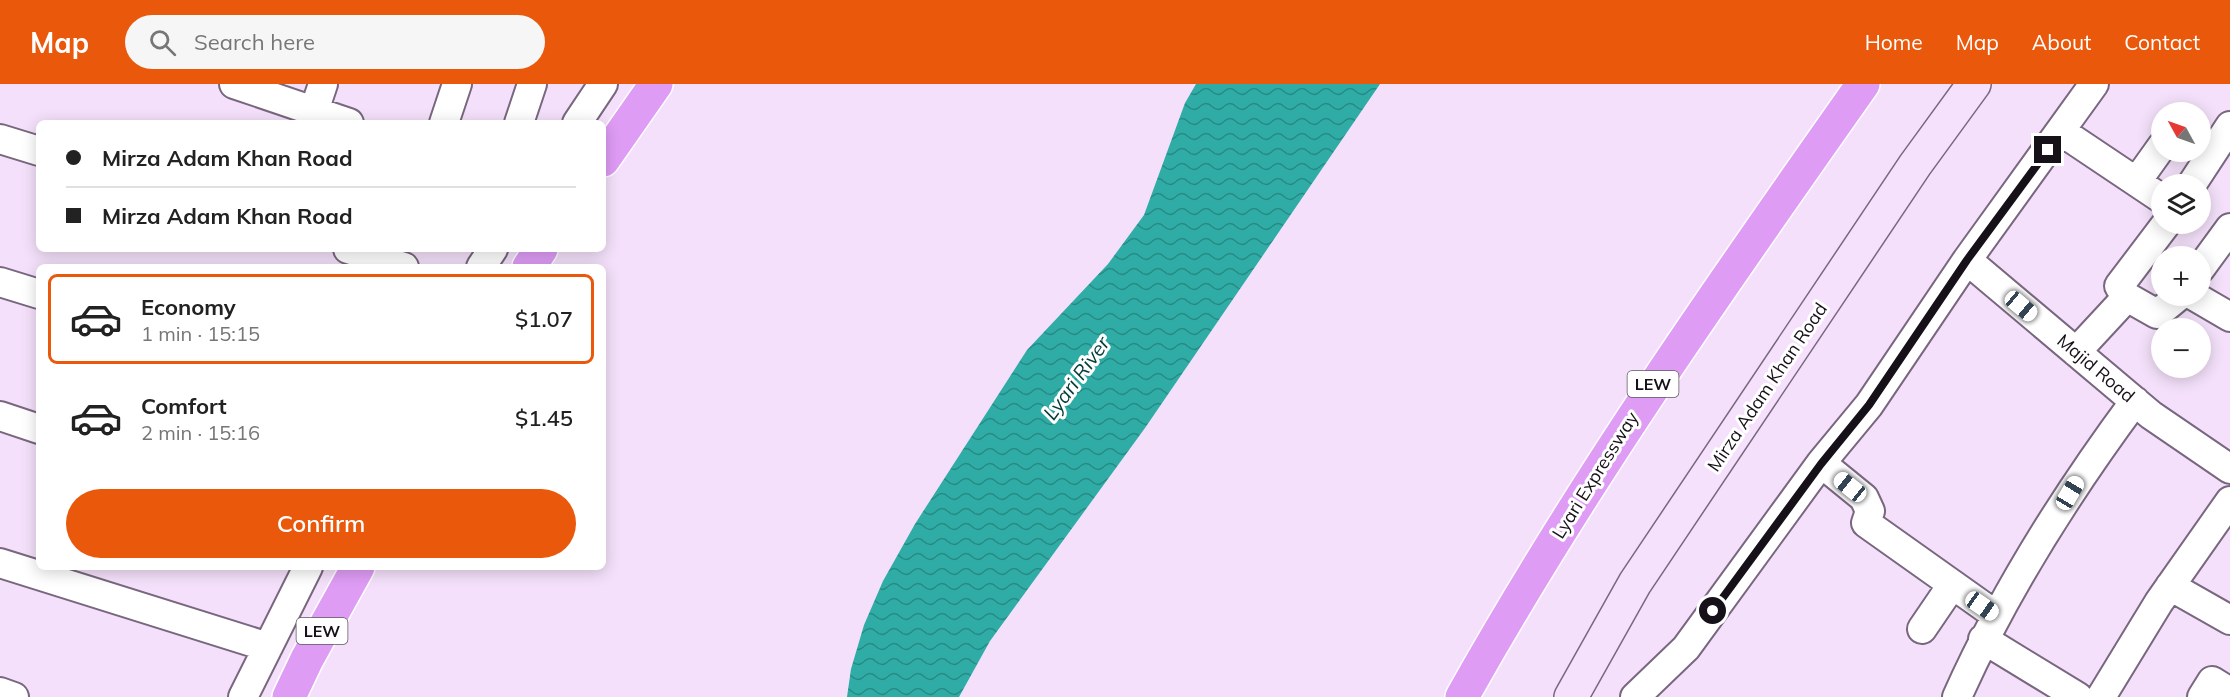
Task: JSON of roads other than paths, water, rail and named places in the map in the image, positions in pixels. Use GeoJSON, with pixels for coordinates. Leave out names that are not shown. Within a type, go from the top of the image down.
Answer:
{"type":"FeatureCollection","features":[{"type":"Feature","properties":{"kind":"highway"},"geometry":{"type":"LineString","coordinates":[[606,156],[656,84]]}},
{"type":"Feature","properties":{"kind":"highway","name":"Lyari Expressway"},"geometry":{"type":"LineString","coordinates":[[1462,697],[1545,554],[1608,453],[1721,284],[1863,84]]}},
{"type":"Feature","properties":{"kind":"highway","name":"LEW"},"geometry":{"type":"LineString","coordinates":[[289,697],[307,659],[356,570]]}},
{"type":"Feature","properties":{"kind":"main road","name":"Mirza Adam Khan Road"},"geometry":{"type":"LineString","coordinates":[[1571,697],[1635,583],[1915,165],[1974,84]]}},
{"type":"Feature","properties":{"kind":"street"},"geometry":{"type":"LineString","coordinates":[[234,84],[340,120]]}},
{"type":"Feature","properties":{"kind":"street"},"geometry":{"type":"LineString","coordinates":[[314,111],[323,84]]}},
{"type":"Feature","properties":{"kind":"street"},"geometry":{"type":"LineString","coordinates":[[445,120],[457,84]]}},
{"type":"Feature","properties":{"kind":"street"},"geometry":{"type":"LineString","coordinates":[[520,120],[532,84]]}},
{"type":"Feature","properties":{"kind":"street"},"geometry":{"type":"LineString","coordinates":[[579,120],[603,84]]}},
{"type":"Feature","properties":{"kind":"street"},"geometry":{"type":"LineString","coordinates":[[1635,697],[1686,648],[1821,464],[1869,405],[1967,260],[2062,132],[2094,84]]}},
{"type":"Feature","properties":{"kind":"street"},"geometry":{"type":"LineString","coordinates":[[2199,174],[2230,126]]}},
{"type":"Feature","properties":{"kind":"street"},"geometry":{"type":"LineString","coordinates":[[2062,132],[2151,191]]}},
{"type":"Feature","properties":{"kind":"street"},"geometry":{"type":"LineString","coordinates":[[0,139],[36,151]]}},
{"type":"Feature","properties":{"kind":"street"},"geometry":{"type":"LineString","coordinates":[[2137,181],[2151,161]]}},
{"type":"Feature","properties":{"kind":"street"},"geometry":{"type":"LineString","coordinates":[[2211,254],[2230,228]]}},
{"type":"Feature","properties":{"kind":"street"},"geometry":{"type":"LineString","coordinates":[[2159,234],[2120,286],[2127,297],[2157,314],[2167,306]]}},
{"type":"Feature","properties":{"kind":"street"},"geometry":{"type":"LineString","coordinates":[[357,252],[395,264]]}},
{"type":"Feature","properties":{"kind":"street","name":"Majid Road"},"geometry":{"type":"LineString","coordinates":[[1967,260],[2135,401],[2230,469]]}},
{"type":"Feature","properties":{"kind":"street"},"geometry":{"type":"LineString","coordinates":[[0,282],[36,293]]}},
{"type":"Feature","properties":{"kind":"street"},"geometry":{"type":"LineString","coordinates":[[2076,352],[2127,297]]}},
{"type":"Feature","properties":{"kind":"street"},"geometry":{"type":"LineString","coordinates":[[2211,306],[2230,317]]}},
{"type":"Feature","properties":{"kind":"street"},"geometry":{"type":"LineString","coordinates":[[1957,697],[1990,627],[2082,472],[2135,401]]}},
{"type":"Feature","properties":{"kind":"street"},"geometry":{"type":"LineString","coordinates":[[0,416],[36,428]]}},
{"type":"Feature","properties":{"kind":"street"},"geometry":{"type":"LineString","coordinates":[[1821,464],[1864,498],[1870,511],[1866,523],[1952,585],[1990,627],[2078,697]]}},
{"type":"Feature","properties":{"kind":"street"},"geometry":{"type":"LineString","coordinates":[[2101,697],[2170,586],[2230,501]]}},
{"type":"Feature","properties":{"kind":"street"},"geometry":{"type":"LineString","coordinates":[[0,563],[268,647]]}},
{"type":"Feature","properties":{"kind":"street"},"geometry":{"type":"LineString","coordinates":[[243,697],[306,570]]}},
{"type":"Feature","properties":{"kind":"street"},"geometry":{"type":"LineString","coordinates":[[1922,628],[1952,585]]}},
{"type":"Feature","properties":{"kind":"street"},"geometry":{"type":"LineString","coordinates":[[2170,586],[2230,620]]}},
{"type":"Feature","properties":{"kind":"street"},"geometry":{"type":"LineString","coordinates":[[2202,697],[2212,681],[2230,692]]}},
{"type":"Feature","properties":{"kind":"street"},"geometry":{"type":"LineString","coordinates":[[0,692],[14,697]]}},
{"type":"Feature","properties":{"kind":"water","name":"Lyari River"},"geometry":{"type":"Polygon","coordinates":[[[1196,84],[1380,84],[1145,428],[990,641],[959,697],[847,697],[851,669],[864,625],[883,581],[915,524],[1027,350],[1108,264],[1144,215],[1185,103],[1196,84]]]}}]}
